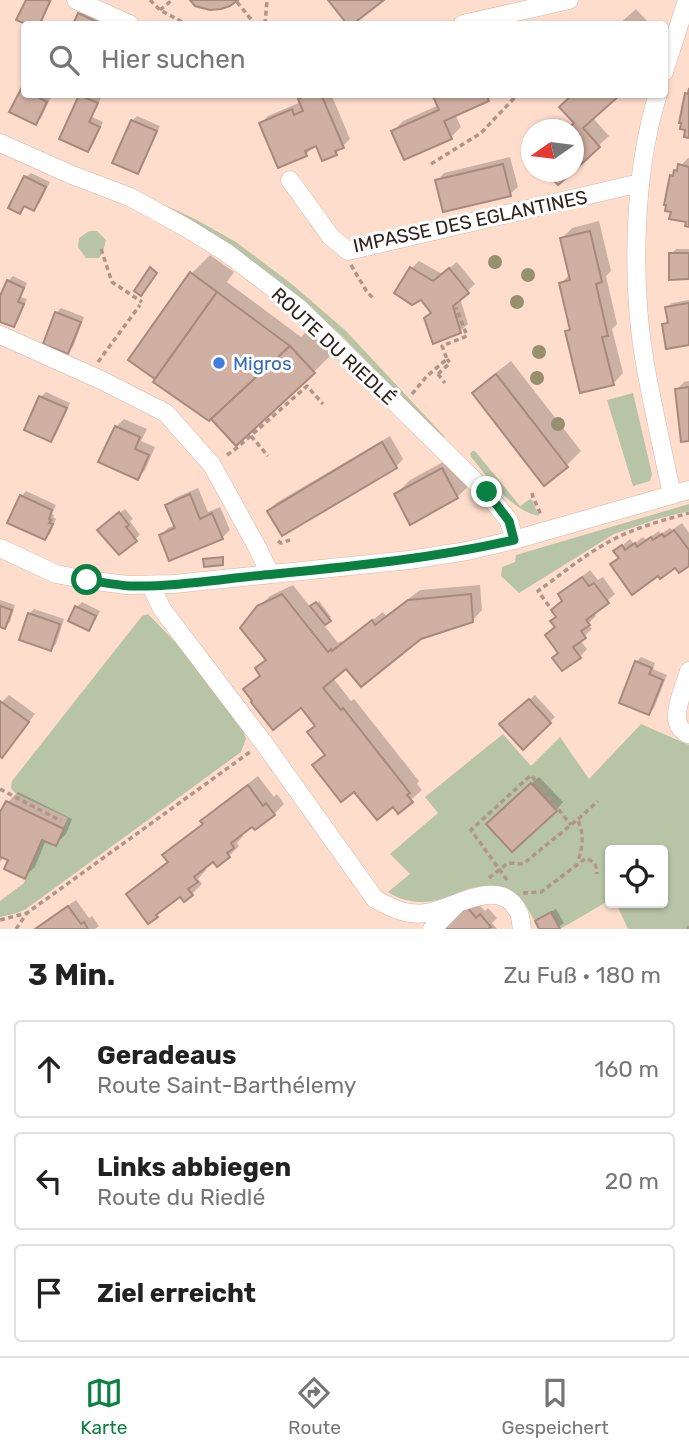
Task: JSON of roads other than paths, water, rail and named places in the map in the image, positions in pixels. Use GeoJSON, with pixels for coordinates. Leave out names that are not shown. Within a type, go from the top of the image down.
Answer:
{"type":"FeatureCollection","features":[{"type":"Feature","properties":{"kind":"street"},"geometry":{"type":"LineString","coordinates":[[76,0],[122,21]]}},
{"type":"Feature","properties":{"kind":"street"},"geometry":{"type":"LineString","coordinates":[[476,21],[569,0]]}},
{"type":"Feature","properties":{"kind":"street"},"geometry":{"type":"LineString","coordinates":[[668,59],[687,0]]}},
{"type":"Feature","properties":{"kind":"street"},"geometry":{"type":"LineString","coordinates":[[0,548],[56,573],[127,586],[150,586],[408,560],[467,551],[680,493],[645,362],[637,288],[640,183],[656,98]]}},
{"type":"Feature","properties":{"kind":"street","name":"ROUTE DU RIEDLÉ"},"geometry":{"type":"LineString","coordinates":[[0,143],[130,197],[185,227],[227,253],[300,309],[487,492],[509,521],[514,540]]}},
{"type":"Feature","properties":{"kind":"street","name":"IMPASSE DES EGLANTINES"},"geometry":{"type":"LineString","coordinates":[[290,180],[331,237],[348,251],[640,183]]}},
{"type":"Feature","properties":{"kind":"street"},"geometry":{"type":"LineString","coordinates":[[0,335],[89,374],[166,413],[212,465],[270,574]]}},
{"type":"Feature","properties":{"kind":"street"},"geometry":{"type":"LineString","coordinates":[[150,586],[162,609],[263,743],[315,826],[376,899],[407,914],[427,913],[478,895],[495,894],[510,901],[519,913],[522,929]]}},
{"type":"Feature","properties":{"kind":"street"},"geometry":{"type":"LineString","coordinates":[[689,671],[677,717],[679,726],[689,734]]}},
{"type":"Feature","properties":{"kind":"street"},"geometry":{"type":"LineString","coordinates":[[432,929],[458,903]]}},
{"type":"Feature","properties":{"kind":"place","name":"Migros"},"geometry":{"type":"Point","coordinates":[219,363]}}]}
